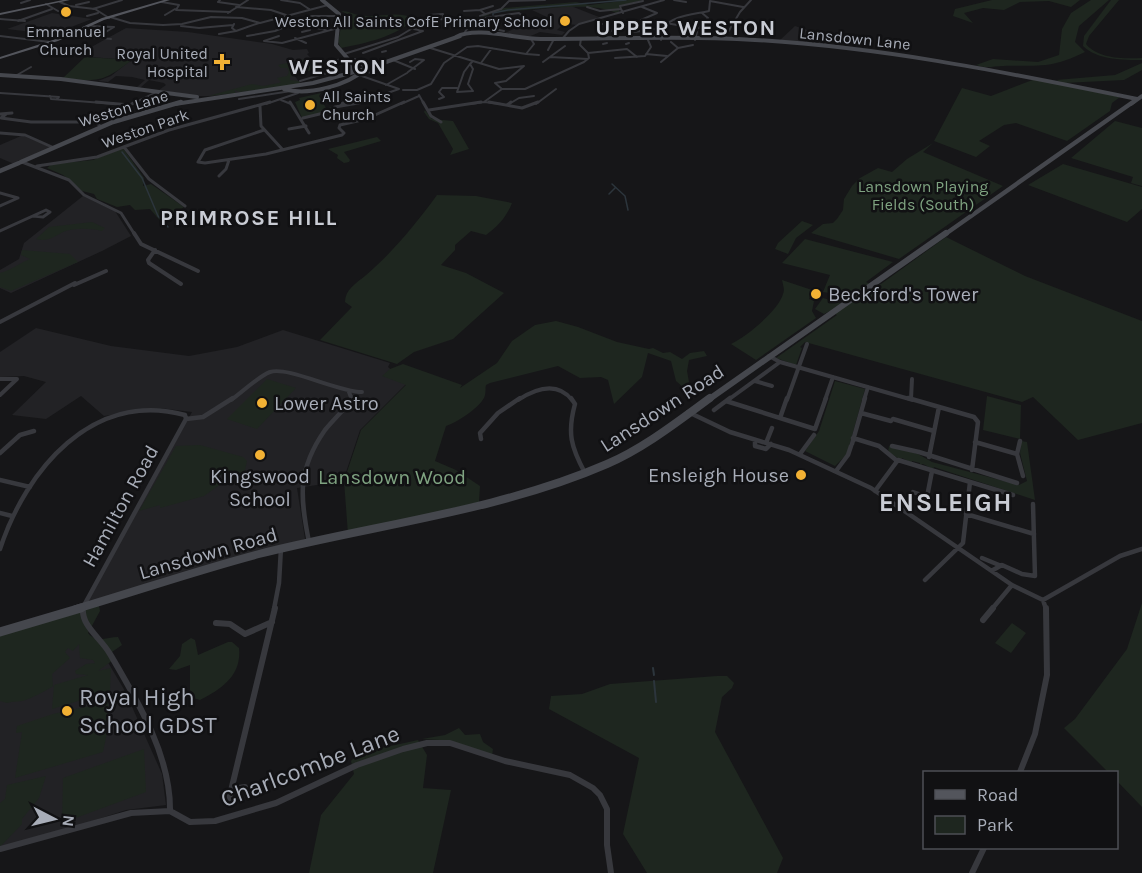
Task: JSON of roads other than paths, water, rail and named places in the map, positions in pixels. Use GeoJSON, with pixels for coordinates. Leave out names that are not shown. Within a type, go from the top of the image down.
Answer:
{"type":"FeatureCollection","features":[{"type":"Feature","properties":{"kind":"main road"},"geometry":{"type":"LineString","coordinates":[[0,16],[68,0]]}},
{"type":"Feature","properties":{"kind":"main road"},"geometry":{"type":"LineString","coordinates":[[0,58],[69,35],[109,17],[168,0]]}},
{"type":"Feature","properties":{"kind":"street"},"geometry":{"type":"LineString","coordinates":[[21,3],[30,0]]}},
{"type":"Feature","properties":{"kind":"street"},"geometry":{"type":"LineString","coordinates":[[60,2],[93,9],[122,0]]}},
{"type":"Feature","properties":{"kind":"street"},"geometry":{"type":"LineString","coordinates":[[220,0],[218,2],[274,10],[286,15]]}},
{"type":"Feature","properties":{"kind":"street"},"geometry":{"type":"LineString","coordinates":[[224,17],[249,0]]}},
{"type":"Feature","properties":{"kind":"street"},"geometry":{"type":"LineString","coordinates":[[281,0],[300,3],[309,9]]}},
{"type":"Feature","properties":{"kind":"street"},"geometry":{"type":"LineString","coordinates":[[322,0],[336,10],[340,16],[336,45],[348,58],[351,72]]}},
{"type":"Feature","properties":{"kind":"street"},"geometry":{"type":"LineString","coordinates":[[466,34],[467,25],[471,20],[501,9],[509,1],[543,0]]}},
{"type":"Feature","properties":{"kind":"street"},"geometry":{"type":"LineString","coordinates":[[563,39],[567,31],[593,20],[664,0]]}},
{"type":"Feature","properties":{"kind":"street"},"geometry":{"type":"LineString","coordinates":[[674,0],[686,2]]}},
{"type":"Feature","properties":{"kind":"street"},"geometry":{"type":"LineString","coordinates":[[682,4],[689,0]]}},
{"type":"Feature","properties":{"kind":"street"},"geometry":{"type":"LineString","coordinates":[[724,39],[724,34],[737,20],[743,7],[751,0]]}},
{"type":"Feature","properties":{"kind":"street"},"geometry":{"type":"LineString","coordinates":[[622,11],[620,6],[644,1]]}},
{"type":"Feature","properties":{"kind":"street"},"geometry":{"type":"LineString","coordinates":[[660,30],[666,23],[681,17],[710,10],[711,1],[743,7]]}},
{"type":"Feature","properties":{"kind":"street"},"geometry":{"type":"LineString","coordinates":[[74,6],[89,2]]}},
{"type":"Feature","properties":{"kind":"street"},"geometry":{"type":"LineString","coordinates":[[162,2],[180,5],[165,15]]}},
{"type":"Feature","properties":{"kind":"street"},"geometry":{"type":"LineString","coordinates":[[46,4],[58,11]]}},
{"type":"Feature","properties":{"kind":"street"},"geometry":{"type":"LineString","coordinates":[[219,34],[328,5]]}},
{"type":"Feature","properties":{"kind":"street"},"geometry":{"type":"LineString","coordinates":[[465,11],[490,7]]}},
{"type":"Feature","properties":{"kind":"street"},"geometry":{"type":"LineString","coordinates":[[642,7],[657,13],[641,20],[644,21]]}},
{"type":"Feature","properties":{"kind":"street"},"geometry":{"type":"LineString","coordinates":[[588,8],[600,11],[622,11]]}},
{"type":"Feature","properties":{"kind":"street"},"geometry":{"type":"LineString","coordinates":[[18,21],[52,9]]}},
{"type":"Feature","properties":{"kind":"street"},"geometry":{"type":"LineString","coordinates":[[93,9],[98,13],[130,23],[181,24],[201,18],[224,17],[262,22]]}},
{"type":"Feature","properties":{"kind":"street"},"geometry":{"type":"LineString","coordinates":[[175,9],[230,12]]}},
{"type":"Feature","properties":{"kind":"street"},"geometry":{"type":"LineString","coordinates":[[480,10],[485,14]]}},
{"type":"Feature","properties":{"kind":"street"},"geometry":{"type":"LineString","coordinates":[[87,16],[98,13]]}},
{"type":"Feature","properties":{"kind":"street"},"geometry":{"type":"LineString","coordinates":[[471,20],[520,13],[526,22],[534,18]]}},
{"type":"Feature","properties":{"kind":"street"},"geometry":{"type":"LineString","coordinates":[[699,27],[708,18],[702,13]]}},
{"type":"Feature","properties":{"kind":"street"},"geometry":{"type":"LineString","coordinates":[[0,16],[25,21]]}},
{"type":"Feature","properties":{"kind":"street"},"geometry":{"type":"LineString","coordinates":[[247,36],[275,31],[312,16],[340,16]]}},
{"type":"Feature","properties":{"kind":"street"},"geometry":{"type":"LineString","coordinates":[[323,18],[328,16]]}},
{"type":"Feature","properties":{"kind":"street"},"geometry":{"type":"LineString","coordinates":[[344,54],[414,29],[428,20],[443,19],[504,31]]}},
{"type":"Feature","properties":{"kind":"street"},"geometry":{"type":"LineString","coordinates":[[593,20],[600,24]]}},
{"type":"Feature","properties":{"kind":"street"},"geometry":{"type":"LineString","coordinates":[[298,21],[305,23]]}},
{"type":"Feature","properties":{"kind":"street"},"geometry":{"type":"LineString","coordinates":[[666,23],[677,25]]}},
{"type":"Feature","properties":{"kind":"street"},"geometry":{"type":"LineString","coordinates":[[181,24],[182,27],[199,28],[233,24],[232,29],[236,31]]}},
{"type":"Feature","properties":{"kind":"street"},"geometry":{"type":"LineString","coordinates":[[624,24],[660,30]]}},
{"type":"Feature","properties":{"kind":"street"},"geometry":{"type":"LineString","coordinates":[[87,26],[114,27],[96,38]]}},
{"type":"Feature","properties":{"kind":"street"},"geometry":{"type":"LineString","coordinates":[[638,32],[640,27]]}},
{"type":"Feature","properties":{"kind":"street"},"geometry":{"type":"LineString","coordinates":[[281,28],[287,30]]}},
{"type":"Feature","properties":{"kind":"street"},"geometry":{"type":"LineString","coordinates":[[317,28],[326,30]]}},
{"type":"Feature","properties":{"kind":"street"},"geometry":{"type":"LineString","coordinates":[[302,32],[338,28]]}},
{"type":"Feature","properties":{"kind":"street"},"geometry":{"type":"LineString","coordinates":[[270,29],[275,31]]}},
{"type":"Feature","properties":{"kind":"street"},"geometry":{"type":"LineString","coordinates":[[363,53],[423,31],[414,29]]}},
{"type":"Feature","properties":{"kind":"street"},"geometry":{"type":"LineString","coordinates":[[595,40],[615,29]]}},
{"type":"Feature","properties":{"kind":"street"},"geometry":{"type":"LineString","coordinates":[[660,30],[662,40]]}},
{"type":"Feature","properties":{"kind":"street"},"geometry":{"type":"LineString","coordinates":[[279,36],[262,41],[280,43],[309,32]]}},
{"type":"Feature","properties":{"kind":"street"},"geometry":{"type":"LineString","coordinates":[[661,62],[678,48],[694,44],[697,32],[695,32]]}},
{"type":"Feature","properties":{"kind":"street","name":"Lansdown Lane"},"geometry":{"type":"LineString","coordinates":[[365,70],[466,34],[531,39],[662,40],[694,44],[724,39],[910,56],[951,64],[990,68],[1136,100]]}},
{"type":"Feature","properties":{"kind":"street"},"geometry":{"type":"LineString","coordinates":[[69,35],[111,39]]}},
{"type":"Feature","properties":{"kind":"street"},"geometry":{"type":"LineString","coordinates":[[0,36],[50,42]]}},
{"type":"Feature","properties":{"kind":"street"},"geometry":{"type":"LineString","coordinates":[[295,38],[306,43]]}},
{"type":"Feature","properties":{"kind":"street"},"geometry":{"type":"LineString","coordinates":[[526,54],[534,44],[531,39]]}},
{"type":"Feature","properties":{"kind":"street"},"geometry":{"type":"LineString","coordinates":[[548,50],[554,39]]}},
{"type":"Feature","properties":{"kind":"street"},"geometry":{"type":"LineString","coordinates":[[581,39],[580,45],[588,53],[588,59]]}},
{"type":"Feature","properties":{"kind":"street"},"geometry":{"type":"LineString","coordinates":[[646,54],[651,47],[648,40]]}},
{"type":"Feature","properties":{"kind":"street"},"geometry":{"type":"LineString","coordinates":[[671,42],[678,48]]}},
{"type":"Feature","properties":{"kind":"street"},"geometry":{"type":"LineString","coordinates":[[605,44],[610,51]]}},
{"type":"Feature","properties":{"kind":"street"},"geometry":{"type":"LineString","coordinates":[[627,44],[627,49]]}},
{"type":"Feature","properties":{"kind":"street"},"geometry":{"type":"LineString","coordinates":[[371,46],[384,51]]}},
{"type":"Feature","properties":{"kind":"street"},"geometry":{"type":"LineString","coordinates":[[543,62],[565,46]]}},
{"type":"Feature","properties":{"kind":"street"},"geometry":{"type":"LineString","coordinates":[[427,47],[499,69],[518,65],[524,67],[506,81],[495,83]]}},
{"type":"Feature","properties":{"kind":"street"},"geometry":{"type":"LineString","coordinates":[[403,90],[417,90],[431,84],[441,66],[467,47],[492,48],[538,55]]}},
{"type":"Feature","properties":{"kind":"street"},"geometry":{"type":"LineString","coordinates":[[481,63],[492,48]]}},
{"type":"Feature","properties":{"kind":"street"},"geometry":{"type":"LineString","coordinates":[[588,53],[627,49],[637,57]]}},
{"type":"Feature","properties":{"kind":"street"},"geometry":{"type":"LineString","coordinates":[[615,58],[637,57],[646,54],[668,56]]}},
{"type":"Feature","properties":{"kind":"street"},"geometry":{"type":"LineString","coordinates":[[550,57],[588,59]]}},
{"type":"Feature","properties":{"kind":"street"},"geometry":{"type":"LineString","coordinates":[[330,72],[327,61],[348,58],[355,59],[365,70],[374,74]]}},
{"type":"Feature","properties":{"kind":"street"},"geometry":{"type":"LineString","coordinates":[[385,86],[415,69],[424,60],[417,59],[410,62]]}},
{"type":"Feature","properties":{"kind":"street"},"geometry":{"type":"LineString","coordinates":[[484,102],[502,89],[526,89],[588,59]]}},
{"type":"Feature","properties":{"kind":"street"},"geometry":{"type":"LineString","coordinates":[[393,60],[415,69]]}},
{"type":"Feature","properties":{"kind":"street"},"geometry":{"type":"LineString","coordinates":[[472,62],[473,69],[468,84],[472,90],[462,93],[456,91],[463,72],[472,62]]}},
{"type":"Feature","properties":{"kind":"street"},"geometry":{"type":"LineString","coordinates":[[17,75],[31,67]]}},
{"type":"Feature","properties":{"kind":"street"},"geometry":{"type":"LineString","coordinates":[[495,83],[500,73],[499,69]]}},
{"type":"Feature","properties":{"kind":"street"},"geometry":{"type":"LineString","coordinates":[[239,99],[290,90],[365,70]]}},
{"type":"Feature","properties":{"kind":"street"},"geometry":{"type":"LineString","coordinates":[[290,90],[301,93],[359,75],[365,70]]}},
{"type":"Feature","properties":{"kind":"street"},"geometry":{"type":"LineString","coordinates":[[300,81],[336,71]]}},
{"type":"Feature","properties":{"kind":"street"},"geometry":{"type":"LineString","coordinates":[[0,75],[97,83],[206,97]]}},
{"type":"Feature","properties":{"kind":"street"},"geometry":{"type":"LineString","coordinates":[[359,75],[418,96]]}},
{"type":"Feature","properties":{"kind":"street"},"geometry":{"type":"LineString","coordinates":[[495,83],[502,89]]}},
{"type":"Feature","properties":{"kind":"street"},"geometry":{"type":"LineString","coordinates":[[439,99],[444,97],[439,93],[442,88],[457,88]]}},
{"type":"Feature","properties":{"kind":"street","name":"Weston Lane"},"geometry":{"type":"LineString","coordinates":[[0,171],[75,135],[162,107],[206,97],[273,89],[290,90]]}},
{"type":"Feature","properties":{"kind":"street"},"geometry":{"type":"LineString","coordinates":[[303,118],[332,111],[341,105],[363,103],[399,89]]}},
{"type":"Feature","properties":{"kind":"street"},"geometry":{"type":"LineString","coordinates":[[417,90],[425,108],[429,110],[484,102],[529,108],[556,89]]}},
{"type":"Feature","properties":{"kind":"street"},"geometry":{"type":"LineString","coordinates":[[0,93],[50,96],[50,99],[56,100],[130,105],[157,92]]}},
{"type":"Feature","properties":{"kind":"street","name":"Weston Park"},"geometry":{"type":"LineString","coordinates":[[37,166],[98,157],[177,128],[301,93]]}},
{"type":"Feature","properties":{"kind":"street"},"geometry":{"type":"LineString","coordinates":[[341,105],[363,96],[361,95]]}},
{"type":"Feature","properties":{"kind":"street"},"geometry":{"type":"LineString","coordinates":[[391,110],[418,96]]}},
{"type":"Feature","properties":{"kind":"street"},"geometry":{"type":"LineString","coordinates":[[507,105],[519,98],[534,96]]}},
{"type":"Feature","properties":{"kind":"street","name":"Lansdown Road"},"geometry":{"type":"LineString","coordinates":[[0,632],[281,548],[487,503],[585,473],[636,449],[1142,96]]}},
{"type":"Feature","properties":{"kind":"street"},"geometry":{"type":"LineString","coordinates":[[269,103],[282,100],[290,102],[309,133]]}},
{"type":"Feature","properties":{"kind":"street"},"geometry":{"type":"LineString","coordinates":[[264,130],[205,150],[197,160],[205,163],[229,160],[283,150],[342,135],[344,132],[339,128],[340,125],[366,119],[411,101]]}},
{"type":"Feature","properties":{"kind":"street"},"geometry":{"type":"LineString","coordinates":[[260,106],[258,112],[264,130],[283,150]]}},
{"type":"Feature","properties":{"kind":"street"},"geometry":{"type":"LineString","coordinates":[[429,110],[430,116],[441,122]]}},
{"type":"Feature","properties":{"kind":"street"},"geometry":{"type":"LineString","coordinates":[[0,114],[12,113]]}},
{"type":"Feature","properties":{"kind":"street"},"geometry":{"type":"LineString","coordinates":[[6,114],[1,118],[31,122],[96,122],[101,127]]}},
{"type":"Feature","properties":{"kind":"street"},"geometry":{"type":"LineString","coordinates":[[288,129],[306,126]]}},
{"type":"Feature","properties":{"kind":"street"},"geometry":{"type":"LineString","coordinates":[[0,133],[24,135],[52,147]]}},
{"type":"Feature","properties":{"kind":"street"},"geometry":{"type":"LineString","coordinates":[[124,147],[149,179],[185,206]]}},
{"type":"Feature","properties":{"kind":"street"},"geometry":{"type":"LineString","coordinates":[[221,175],[228,167],[229,160]]}},
{"type":"Feature","properties":{"kind":"street"},"geometry":{"type":"LineString","coordinates":[[20,163],[37,166],[61,175],[84,195],[117,210],[128,222],[141,244],[198,272]]}},
{"type":"Feature","properties":{"kind":"street"},"geometry":{"type":"LineString","coordinates":[[0,193],[18,198],[0,206]]}},
{"type":"Feature","properties":{"kind":"street"},"geometry":{"type":"LineString","coordinates":[[0,231],[33,216]]}},
{"type":"Feature","properties":{"kind":"street"},"geometry":{"type":"LineString","coordinates":[[155,250],[148,260],[149,263],[182,284]]}},
{"type":"Feature","properties":{"kind":"street"},"geometry":{"type":"LineString","coordinates":[[1,321],[72,283],[75,283],[74,285],[106,271]]}},
{"type":"Feature","properties":{"kind":"street"},"geometry":{"type":"LineString","coordinates":[[780,418],[804,346]]}},
{"type":"Feature","properties":{"kind":"street"},"geometry":{"type":"LineString","coordinates":[[769,356],[780,362],[976,418],[972,470]]}},
{"type":"Feature","properties":{"kind":"street"},"geometry":{"type":"LineString","coordinates":[[714,410],[780,362]]}},
{"type":"Feature","properties":{"kind":"street"},"geometry":{"type":"LineString","coordinates":[[0,549],[12,516],[30,488],[65,445],[101,419],[161,411],[185,415],[186,419],[203,417],[214,412],[270,372],[284,372],[349,392],[362,392]]}},
{"type":"Feature","properties":{"kind":"street"},"geometry":{"type":"LineString","coordinates":[[726,401],[815,429],[833,377]]}},
{"type":"Feature","properties":{"kind":"street"},"geometry":{"type":"LineString","coordinates":[[0,379],[17,379],[0,395]]}},
{"type":"Feature","properties":{"kind":"street"},"geometry":{"type":"LineString","coordinates":[[911,399],[912,379]]}},
{"type":"Feature","properties":{"kind":"street"},"geometry":{"type":"LineString","coordinates":[[755,381],[772,386]]}},
{"type":"Feature","properties":{"kind":"street"},"geometry":{"type":"LineString","coordinates":[[836,471],[848,455],[868,387]]}},
{"type":"Feature","properties":{"kind":"street"},"geometry":{"type":"LineString","coordinates":[[479,437],[485,427],[507,407],[529,393],[546,388],[560,390],[571,397],[575,404],[570,422],[572,449],[585,473]]}},
{"type":"Feature","properties":{"kind":"street"},"geometry":{"type":"LineString","coordinates":[[309,542],[301,495],[304,474],[331,423],[353,399],[349,392]]}},
{"type":"Feature","properties":{"kind":"street"},"geometry":{"type":"LineString","coordinates":[[929,457],[939,407]]}},
{"type":"Feature","properties":{"kind":"street"},"geometry":{"type":"LineString","coordinates":[[688,412],[710,424],[800,454],[875,491],[1012,585],[1043,600],[1046,605],[1047,675],[1035,734],[1020,771]]}},
{"type":"Feature","properties":{"kind":"street"},"geometry":{"type":"LineString","coordinates":[[861,413],[934,431]]}},
{"type":"Feature","properties":{"kind":"street","name":"Hamilton Road"},"geometry":{"type":"LineString","coordinates":[[82,609],[186,419]]}},
{"type":"Feature","properties":{"kind":"street"},"geometry":{"type":"LineString","coordinates":[[769,443],[772,428]]}},
{"type":"Feature","properties":{"kind":"street"},"geometry":{"type":"LineString","coordinates":[[0,453],[6,445],[29,430],[34,430]]}},
{"type":"Feature","properties":{"kind":"street"},"geometry":{"type":"LineString","coordinates":[[800,454],[814,435]]}},
{"type":"Feature","properties":{"kind":"street"},"geometry":{"type":"LineString","coordinates":[[853,438],[879,446],[896,460],[1013,495]]}},
{"type":"Feature","properties":{"kind":"street"},"geometry":{"type":"LineString","coordinates":[[1020,441],[1017,454],[1023,476]]}},
{"type":"Feature","properties":{"kind":"street"},"geometry":{"type":"LineString","coordinates":[[975,442],[1017,454]]}},
{"type":"Feature","properties":{"kind":"street"},"geometry":{"type":"LineString","coordinates":[[895,448],[1017,483]]}},
{"type":"Feature","properties":{"kind":"street"},"geometry":{"type":"LineString","coordinates":[[875,491],[896,460]]}},
{"type":"Feature","properties":{"kind":"street"},"geometry":{"type":"LineString","coordinates":[[913,492],[927,497],[932,471]]}},
{"type":"Feature","properties":{"kind":"street"},"geometry":{"type":"LineString","coordinates":[[0,480],[30,488]]}},
{"type":"Feature","properties":{"kind":"street"},"geometry":{"type":"LineString","coordinates":[[925,580],[963,543],[970,482]]}},
{"type":"Feature","properties":{"kind":"street"},"geometry":{"type":"LineString","coordinates":[[982,558],[1026,576],[1035,576],[1033,504]]}},
{"type":"Feature","properties":{"kind":"street"},"geometry":{"type":"LineString","coordinates":[[2,513],[15,510]]}},
{"type":"Feature","properties":{"kind":"street"},"geometry":{"type":"LineString","coordinates":[[2,513],[12,516]]}},
{"type":"Feature","properties":{"kind":"street"},"geometry":{"type":"LineString","coordinates":[[966,513],[1034,534]]}},
{"type":"Feature","properties":{"kind":"street"},"geometry":{"type":"LineString","coordinates":[[230,799],[272,622],[279,583],[281,548]]}},
{"type":"Feature","properties":{"kind":"street"},"geometry":{"type":"LineString","coordinates":[[1043,600],[1120,556],[1142,549]]}},
{"type":"Feature","properties":{"kind":"street"},"geometry":{"type":"LineString","coordinates":[[993,570],[999,565]]}},
{"type":"Feature","properties":{"kind":"street"},"geometry":{"type":"LineString","coordinates":[[982,620],[1012,585]]}},
{"type":"Feature","properties":{"kind":"street"},"geometry":{"type":"LineString","coordinates":[[0,849],[131,813],[170,811],[171,801],[163,764],[129,689],[106,647],[88,629],[82,609]]}},
{"type":"Feature","properties":{"kind":"street"},"geometry":{"type":"LineString","coordinates":[[216,623],[230,624],[245,634],[272,622]]}},
{"type":"Feature","properties":{"kind":"street","name":"Charlcombe Lane"},"geometry":{"type":"LineString","coordinates":[[170,811],[190,822],[215,821],[276,803],[339,772],[394,752],[427,743],[450,743],[505,761],[570,775],[593,788],[600,795],[607,809],[607,845],[611,873]]}},
{"type":"Feature","properties":{"kind":"street"},"geometry":{"type":"LineString","coordinates":[[232,789],[245,787]]}},
{"type":"Feature","properties":{"kind":"street"},"geometry":{"type":"LineString","coordinates":[[972,873],[984,849]]}},
{"type":"Feature","properties":{"kind":"waterway"},"geometry":{"type":"LineString","coordinates":[[493,15],[493,13],[508,10],[626,0]]}},
{"type":"Feature","properties":{"kind":"waterway"},"geometry":{"type":"LineString","coordinates":[[122,152],[142,178],[158,216],[168,227]]}},
{"type":"Feature","properties":{"kind":"waterway"},"geometry":{"type":"LineString","coordinates":[[612,184],[625,196],[628,210]]}},
{"type":"Feature","properties":{"kind":"waterway"},"geometry":{"type":"LineString","coordinates":[[609,194],[615,188]]}},
{"type":"Feature","properties":{"kind":"waterway"},"geometry":{"type":"LineString","coordinates":[[653,668],[654,675]]}},
{"type":"Feature","properties":{"kind":"waterway"},"geometry":{"type":"LineString","coordinates":[[654,681],[656,702]]}},
{"type":"Feature","properties":{"kind":"place","name":"Emmanuel Church"},"geometry":{"type":"Point","coordinates":[66,12]}},
{"type":"Feature","properties":{"kind":"place","name":"Weston All Saints CofE Primary School"},"geometry":{"type":"Point","coordinates":[565,21]}},
{"type":"Feature","properties":{"kind":"place","name":"Royal United Hospital"},"geometry":{"type":"Point","coordinates":[222,62]}},
{"type":"Feature","properties":{"kind":"place","name":"All Saints Church"},"geometry":{"type":"Point","coordinates":[310,105]}},
{"type":"Feature","properties":{"kind":"place","name":"Beckford's Tower"},"geometry":{"type":"Point","coordinates":[816,294]}},
{"type":"Feature","properties":{"kind":"place","name":"Lower Astro"},"geometry":{"type":"Point","coordinates":[262,403]}},
{"type":"Feature","properties":{"kind":"place","name":"Kingswood School"},"geometry":{"type":"Point","coordinates":[260,455]}},
{"type":"Feature","properties":{"kind":"place","name":"Ensleigh House"},"geometry":{"type":"Point","coordinates":[801,475]}},
{"type":"Feature","properties":{"kind":"place","name":"Royal High School GDST"},"geometry":{"type":"Point","coordinates":[67,711]}},
{"type":"Feature","properties":{"kind":"district","name":"UPPER WESTON"},"geometry":{"type":"Point","coordinates":[686,27]}},
{"type":"Feature","properties":{"kind":"district","name":"WESTON"},"geometry":{"type":"Point","coordinates":[338,66]}},
{"type":"Feature","properties":{"kind":"district","name":"PRIMROSE HILL"},"geometry":{"type":"Point","coordinates":[249,217]}},
{"type":"Feature","properties":{"kind":"district","name":"ENSLEIGH"},"geometry":{"type":"Point","coordinates":[946,502]}},
{"type":"Feature","properties":{"kind":"park label","name":"Lansdown Playing Fields (South)"},"geometry":{"type":"Point","coordinates":[923,195]}},
{"type":"Feature","properties":{"kind":"park label","name":"Lansdown Wood"},"geometry":{"type":"Point","coordinates":[392,477]}}]}
